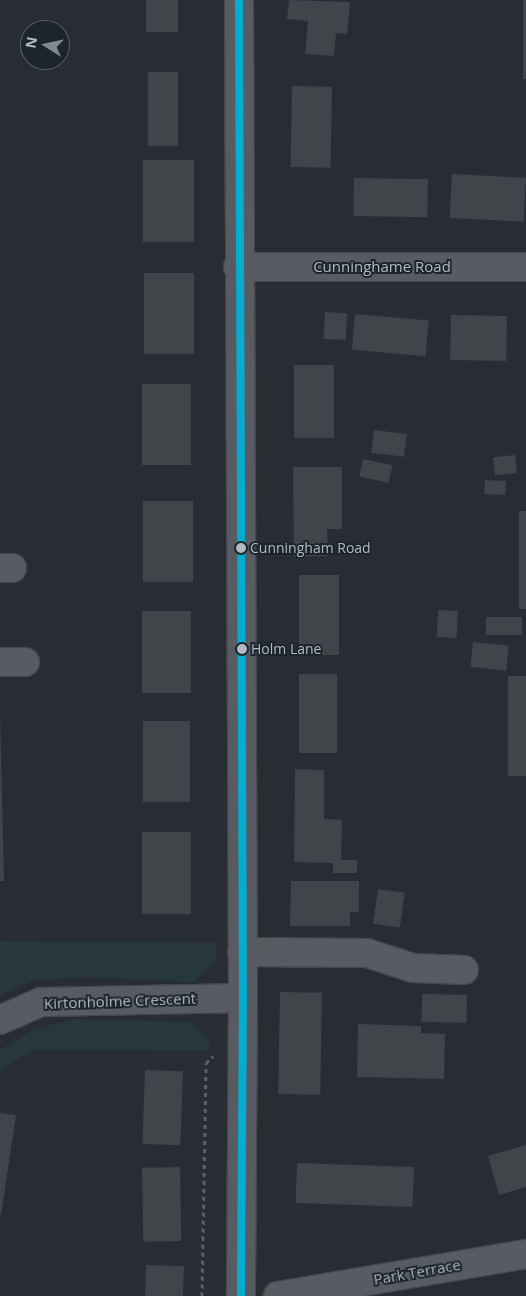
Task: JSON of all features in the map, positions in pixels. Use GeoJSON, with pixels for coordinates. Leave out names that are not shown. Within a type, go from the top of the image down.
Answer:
{"type":"FeatureCollection","features":[{"type":"Feature","properties":{"kind":"street"},"geometry":{"type":"LineString","coordinates":[[239,0],[238,267],[243,998],[240,1296]]}},
{"type":"Feature","properties":{"kind":"street","name":"Cunninghame Road"},"geometry":{"type":"LineString","coordinates":[[238,267],[526,267]]}},
{"type":"Feature","properties":{"kind":"street"},"geometry":{"type":"LineString","coordinates":[[242,952],[367,953],[413,968],[464,970]]}},
{"type":"Feature","properties":{"kind":"street","name":"Kirtonholme Crescent"},"geometry":{"type":"LineString","coordinates":[[0,1020],[41,1002],[243,998]]}},
{"type":"Feature","properties":{"kind":"street","name":"Park Terrace"},"geometry":{"type":"LineString","coordinates":[[278,1296],[526,1254]]}},
{"type":"Feature","properties":{"kind":"path"},"geometry":{"type":"LineString","coordinates":[[202,1296],[206,1063],[243,1028]]}},
{"type":"Feature","properties":{"kind":"shaded area"},"geometry":{"type":"Polygon","coordinates":[[[0,941],[216,943],[216,959],[194,982],[85,977],[31,981],[0,996],[0,941]]]}},
{"type":"Feature","properties":{"kind":"shaded area"},"geometry":{"type":"Polygon","coordinates":[[[73,1019],[191,1022],[211,1043],[207,1051],[35,1050],[5,1066],[0,1072],[0,1050],[32,1030],[73,1019]]]}},
{"type":"Feature","properties":{"kind":"building"},"geometry":{"type":"Polygon","coordinates":[[[146,0],[178,0],[178,32],[146,32],[146,0]]]}},
{"type":"Feature","properties":{"kind":"building"},"geometry":{"type":"Polygon","coordinates":[[[289,0],[350,2],[347,34],[336,33],[334,56],[305,54],[308,21],[287,19],[289,0]]]}},
{"type":"Feature","properties":{"kind":"building"},"geometry":{"type":"Polygon","coordinates":[[[523,0],[526,0],[526,79],[523,79],[523,0]]]}},
{"type":"Feature","properties":{"kind":"building"},"geometry":{"type":"Polygon","coordinates":[[[148,72],[178,72],[178,146],[148,146],[148,72]]]}},
{"type":"Feature","properties":{"kind":"building"},"geometry":{"type":"Polygon","coordinates":[[[292,86],[332,87],[331,168],[291,167],[292,86]]]}},
{"type":"Feature","properties":{"kind":"building"},"geometry":{"type":"Polygon","coordinates":[[[143,160],[194,160],[194,242],[143,242],[143,160]]]}},
{"type":"Feature","properties":{"kind":"building"},"geometry":{"type":"Polygon","coordinates":[[[452,174],[526,178],[524,222],[450,218],[452,174]]]}},
{"type":"Feature","properties":{"kind":"building"},"geometry":{"type":"Polygon","coordinates":[[[354,178],[428,179],[427,217],[353,216],[354,178]]]}},
{"type":"Feature","properties":{"kind":"building"},"geometry":{"type":"Polygon","coordinates":[[[144,273],[194,273],[194,354],[144,354],[144,273]]]}},
{"type":"Feature","properties":{"kind":"building"},"geometry":{"type":"Polygon","coordinates":[[[325,312],[347,313],[346,340],[324,339],[325,312]]]}},
{"type":"Feature","properties":{"kind":"building"},"geometry":{"type":"Polygon","coordinates":[[[355,314],[429,320],[426,356],[352,350],[355,314]]]}},
{"type":"Feature","properties":{"kind":"building"},"geometry":{"type":"Polygon","coordinates":[[[451,315],[507,316],[506,361],[450,360],[451,315]]]}},
{"type":"Feature","properties":{"kind":"building"},"geometry":{"type":"Polygon","coordinates":[[[294,365],[334,365],[334,438],[294,438],[294,365]]]}},
{"type":"Feature","properties":{"kind":"building"},"geometry":{"type":"Polygon","coordinates":[[[142,384],[191,384],[191,465],[142,465],[142,384]]]}},
{"type":"Feature","properties":{"kind":"building"},"geometry":{"type":"Polygon","coordinates":[[[374,430],[407,434],[404,457],[371,453],[374,430]]]}},
{"type":"Feature","properties":{"kind":"building"},"geometry":{"type":"Polygon","coordinates":[[[515,455],[517,473],[495,475],[493,457],[515,455]]]}},
{"type":"Feature","properties":{"kind":"building"},"geometry":{"type":"Polygon","coordinates":[[[363,459],[392,465],[389,483],[359,477],[363,459]]]}},
{"type":"Feature","properties":{"kind":"building"},"geometry":{"type":"Polygon","coordinates":[[[293,467],[342,467],[342,529],[327,529],[328,556],[294,557],[293,467]]]}},
{"type":"Feature","properties":{"kind":"building"},"geometry":{"type":"Polygon","coordinates":[[[485,480],[506,481],[505,495],[484,494],[485,480]]]}},
{"type":"Feature","properties":{"kind":"building"},"geometry":{"type":"Polygon","coordinates":[[[143,501],[193,501],[193,582],[143,582],[143,501]]]}},
{"type":"Feature","properties":{"kind":"building"},"geometry":{"type":"Polygon","coordinates":[[[519,511],[526,511],[526,609],[519,609],[519,511]]]}},
{"type":"Feature","properties":{"kind":"building"},"geometry":{"type":"Polygon","coordinates":[[[299,575],[339,575],[339,655],[299,655],[299,575]]]}},
{"type":"Feature","properties":{"kind":"building"},"geometry":{"type":"Polygon","coordinates":[[[438,610],[458,611],[457,638],[437,637],[438,610]]]}},
{"type":"Feature","properties":{"kind":"building"},"geometry":{"type":"Polygon","coordinates":[[[142,611],[191,611],[191,693],[142,693],[142,611]]]}},
{"type":"Feature","properties":{"kind":"building"},"geometry":{"type":"Polygon","coordinates":[[[486,617],[522,617],[522,635],[486,635],[486,617]]]}},
{"type":"Feature","properties":{"kind":"building"},"geometry":{"type":"Polygon","coordinates":[[[473,642],[509,646],[506,671],[470,667],[473,642]]]}},
{"type":"Feature","properties":{"kind":"building"},"geometry":{"type":"Polygon","coordinates":[[[299,674],[337,674],[337,753],[299,753],[299,674]]]}},
{"type":"Feature","properties":{"kind":"building"},"geometry":{"type":"Polygon","coordinates":[[[508,676],[526,676],[526,776],[508,776],[508,676]]]}},
{"type":"Feature","properties":{"kind":"building"},"geometry":{"type":"Polygon","coordinates":[[[0,710],[4,881],[0,881],[0,710]]]}},
{"type":"Feature","properties":{"kind":"building"},"geometry":{"type":"Polygon","coordinates":[[[143,721],[190,721],[190,802],[143,802],[143,721]]]}},
{"type":"Feature","properties":{"kind":"building"},"geometry":{"type":"Polygon","coordinates":[[[295,769],[324,770],[324,819],[342,820],[341,860],[357,860],[357,873],[333,873],[333,863],[294,862],[295,769]]]}},
{"type":"Feature","properties":{"kind":"building"},"geometry":{"type":"Polygon","coordinates":[[[142,832],[191,832],[191,914],[142,914],[142,832]]]}},
{"type":"Feature","properties":{"kind":"building"},"geometry":{"type":"Polygon","coordinates":[[[291,881],[359,881],[359,912],[350,912],[350,926],[290,926],[291,881]]]}},
{"type":"Feature","properties":{"kind":"building"},"geometry":{"type":"Polygon","coordinates":[[[378,889],[405,893],[400,927],[373,924],[378,889]]]}},
{"type":"Feature","properties":{"kind":"building"},"geometry":{"type":"Polygon","coordinates":[[[280,992],[322,993],[320,1095],[278,1094],[280,992]]]}},
{"type":"Feature","properties":{"kind":"building"},"geometry":{"type":"Polygon","coordinates":[[[422,994],[467,995],[467,1023],[422,1022],[422,994]]]}},
{"type":"Feature","properties":{"kind":"building"},"geometry":{"type":"Polygon","coordinates":[[[358,1024],[421,1026],[421,1033],[445,1034],[444,1079],[357,1077],[358,1024]]]}},
{"type":"Feature","properties":{"kind":"building"},"geometry":{"type":"Polygon","coordinates":[[[145,1070],[183,1071],[180,1145],[142,1144],[145,1070]]]}},
{"type":"Feature","properties":{"kind":"building"},"geometry":{"type":"Polygon","coordinates":[[[0,1113],[16,1115],[1,1215],[0,1215],[0,1113]]]}},
{"type":"Feature","properties":{"kind":"building"},"geometry":{"type":"Polygon","coordinates":[[[526,1145],[526,1187],[499,1195],[488,1156],[526,1145]]]}},
{"type":"Feature","properties":{"kind":"building"},"geometry":{"type":"Polygon","coordinates":[[[297,1163],[414,1167],[413,1207],[296,1203],[297,1163]]]}},
{"type":"Feature","properties":{"kind":"building"},"geometry":{"type":"Polygon","coordinates":[[[180,1167],[181,1241],[143,1242],[142,1168],[180,1167]]]}},
{"type":"Feature","properties":{"kind":"building"},"geometry":{"type":"Polygon","coordinates":[[[146,1265],[184,1266],[183,1296],[145,1296],[146,1265]]]}},
{"type":"Feature","properties":{"kind":"transit line"},"geometry":{"type":"LineString","coordinates":[[239,0],[243,998],[241,1296]]}},
{"type":"Feature","properties":{"kind":"place","name":"Cunningham Road"},"geometry":{"type":"Point","coordinates":[241,548]}},
{"type":"Feature","properties":{"kind":"place","name":"Holm Lane"},"geometry":{"type":"Point","coordinates":[242,649]}}]}
